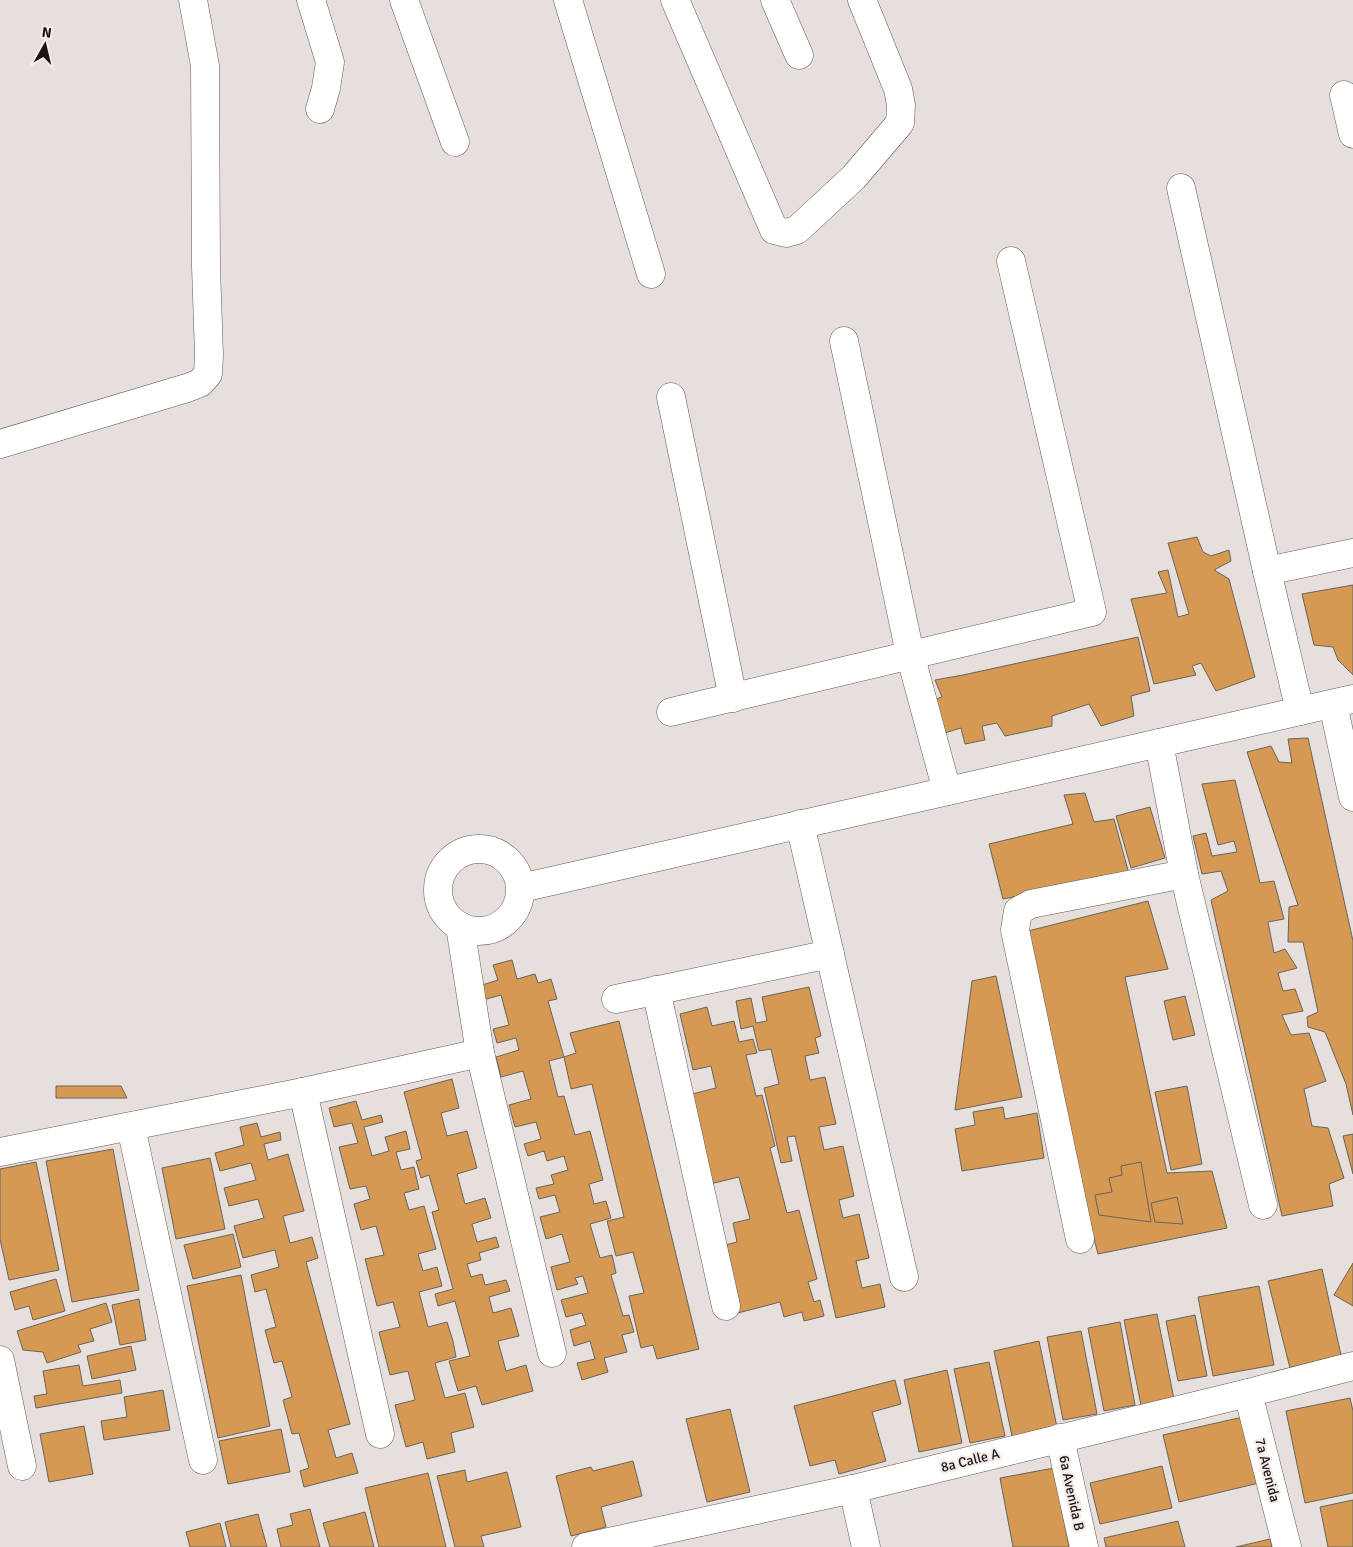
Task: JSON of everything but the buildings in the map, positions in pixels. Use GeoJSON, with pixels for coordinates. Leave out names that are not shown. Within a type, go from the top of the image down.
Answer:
{"type":"FeatureCollection","features":[{"type":"Feature","properties":{"kind":"street"},"geometry":{"type":"LineString","coordinates":[[0,444],[187,388],[200,383],[208,374],[205,66],[193,0]]}},
{"type":"Feature","properties":{"kind":"street"},"geometry":{"type":"LineString","coordinates":[[311,0],[330,62],[320,109]]}},
{"type":"Feature","properties":{"kind":"street"},"geometry":{"type":"LineString","coordinates":[[404,0],[455,142]]}},
{"type":"Feature","properties":{"kind":"street"},"geometry":{"type":"LineString","coordinates":[[568,0],[651,274]]}},
{"type":"Feature","properties":{"kind":"street"},"geometry":{"type":"LineString","coordinates":[[675,0],[774,230],[786,233],[797,230],[854,177],[900,123],[901,105],[898,89],[862,0]]}},
{"type":"Feature","properties":{"kind":"street"},"geometry":{"type":"LineString","coordinates":[[775,0],[799,55]]}},
{"type":"Feature","properties":{"kind":"street"},"geometry":{"type":"LineString","coordinates":[[1344,95],[1353,134]]}},
{"type":"Feature","properties":{"kind":"street"},"geometry":{"type":"LineString","coordinates":[[1181,188],[1266,571],[1300,711]]}},
{"type":"Feature","properties":{"kind":"street"},"geometry":{"type":"LineString","coordinates":[[671,712],[1092,612],[1011,261]]}},
{"type":"Feature","properties":{"kind":"street"},"geometry":{"type":"LineString","coordinates":[[844,341],[910,654],[947,791]]}},
{"type":"Feature","properties":{"kind":"street"},"geometry":{"type":"LineString","coordinates":[[671,397],[733,698]]}},
{"type":"Feature","properties":{"kind":"street"},"geometry":{"type":"LineString","coordinates":[[1266,571],[1353,554]]}},
{"type":"Feature","properties":{"kind":"street"},"geometry":{"type":"LineString","coordinates":[[521,888],[1343,701],[1353,797]]}},
{"type":"Feature","properties":{"kind":"street"},"geometry":{"type":"LineString","coordinates":[[1159,742],[1184,874],[1263,1205]]}},
{"type":"Feature","properties":{"kind":"street"},"geometry":{"type":"LineString","coordinates":[[800,824],[904,1277]]}},
{"type":"Feature","properties":{"kind":"street"},"geometry":{"type":"LineString","coordinates":[[480,848],[495,852],[508,860],[518,873],[521,888],[516,909],[502,925],[481,931],[460,926],[448,917],[440,903],[438,888],[442,872],[451,860],[464,851],[480,848]]}},
{"type":"Feature","properties":{"kind":"street"},"geometry":{"type":"LineString","coordinates":[[1080,1239],[1014,930],[1018,911],[1031,904],[1184,874]]}},
{"type":"Feature","properties":{"kind":"street"},"geometry":{"type":"LineString","coordinates":[[460,926],[480,1053],[552,1353]]}},
{"type":"Feature","properties":{"kind":"street"},"geometry":{"type":"LineString","coordinates":[[616,999],[830,954]]}},
{"type":"Feature","properties":{"kind":"street"},"geometry":{"type":"LineString","coordinates":[[656,990],[726,1306]]}},
{"type":"Feature","properties":{"kind":"street"},"geometry":{"type":"LineString","coordinates":[[0,1152],[303,1092],[480,1053]]}},
{"type":"Feature","properties":{"kind":"street"},"geometry":{"type":"LineString","coordinates":[[303,1092],[380,1434]]}},
{"type":"Feature","properties":{"kind":"street"},"geometry":{"type":"LineString","coordinates":[[131,1127],[203,1460]]}},
{"type":"Feature","properties":{"kind":"street"},"geometry":{"type":"LineString","coordinates":[[0,1360],[22,1466]]}},
{"type":"Feature","properties":{"kind":"street","name":"8a Calle A"},"geometry":{"type":"LineString","coordinates":[[586,1547],[635,1542],[1248,1394],[1353,1366]]}},
{"type":"Feature","properties":{"kind":"street","name":"7a Avenida"},"geometry":{"type":"LineString","coordinates":[[1248,1394],[1287,1547]]}},
{"type":"Feature","properties":{"kind":"street","name":"6a Avenida B"},"geometry":{"type":"LineString","coordinates":[[1060,1438],[1084,1547]]}},
{"type":"Feature","properties":{"kind":"street"},"geometry":{"type":"LineString","coordinates":[[853,1489],[866,1547]]}}]}
